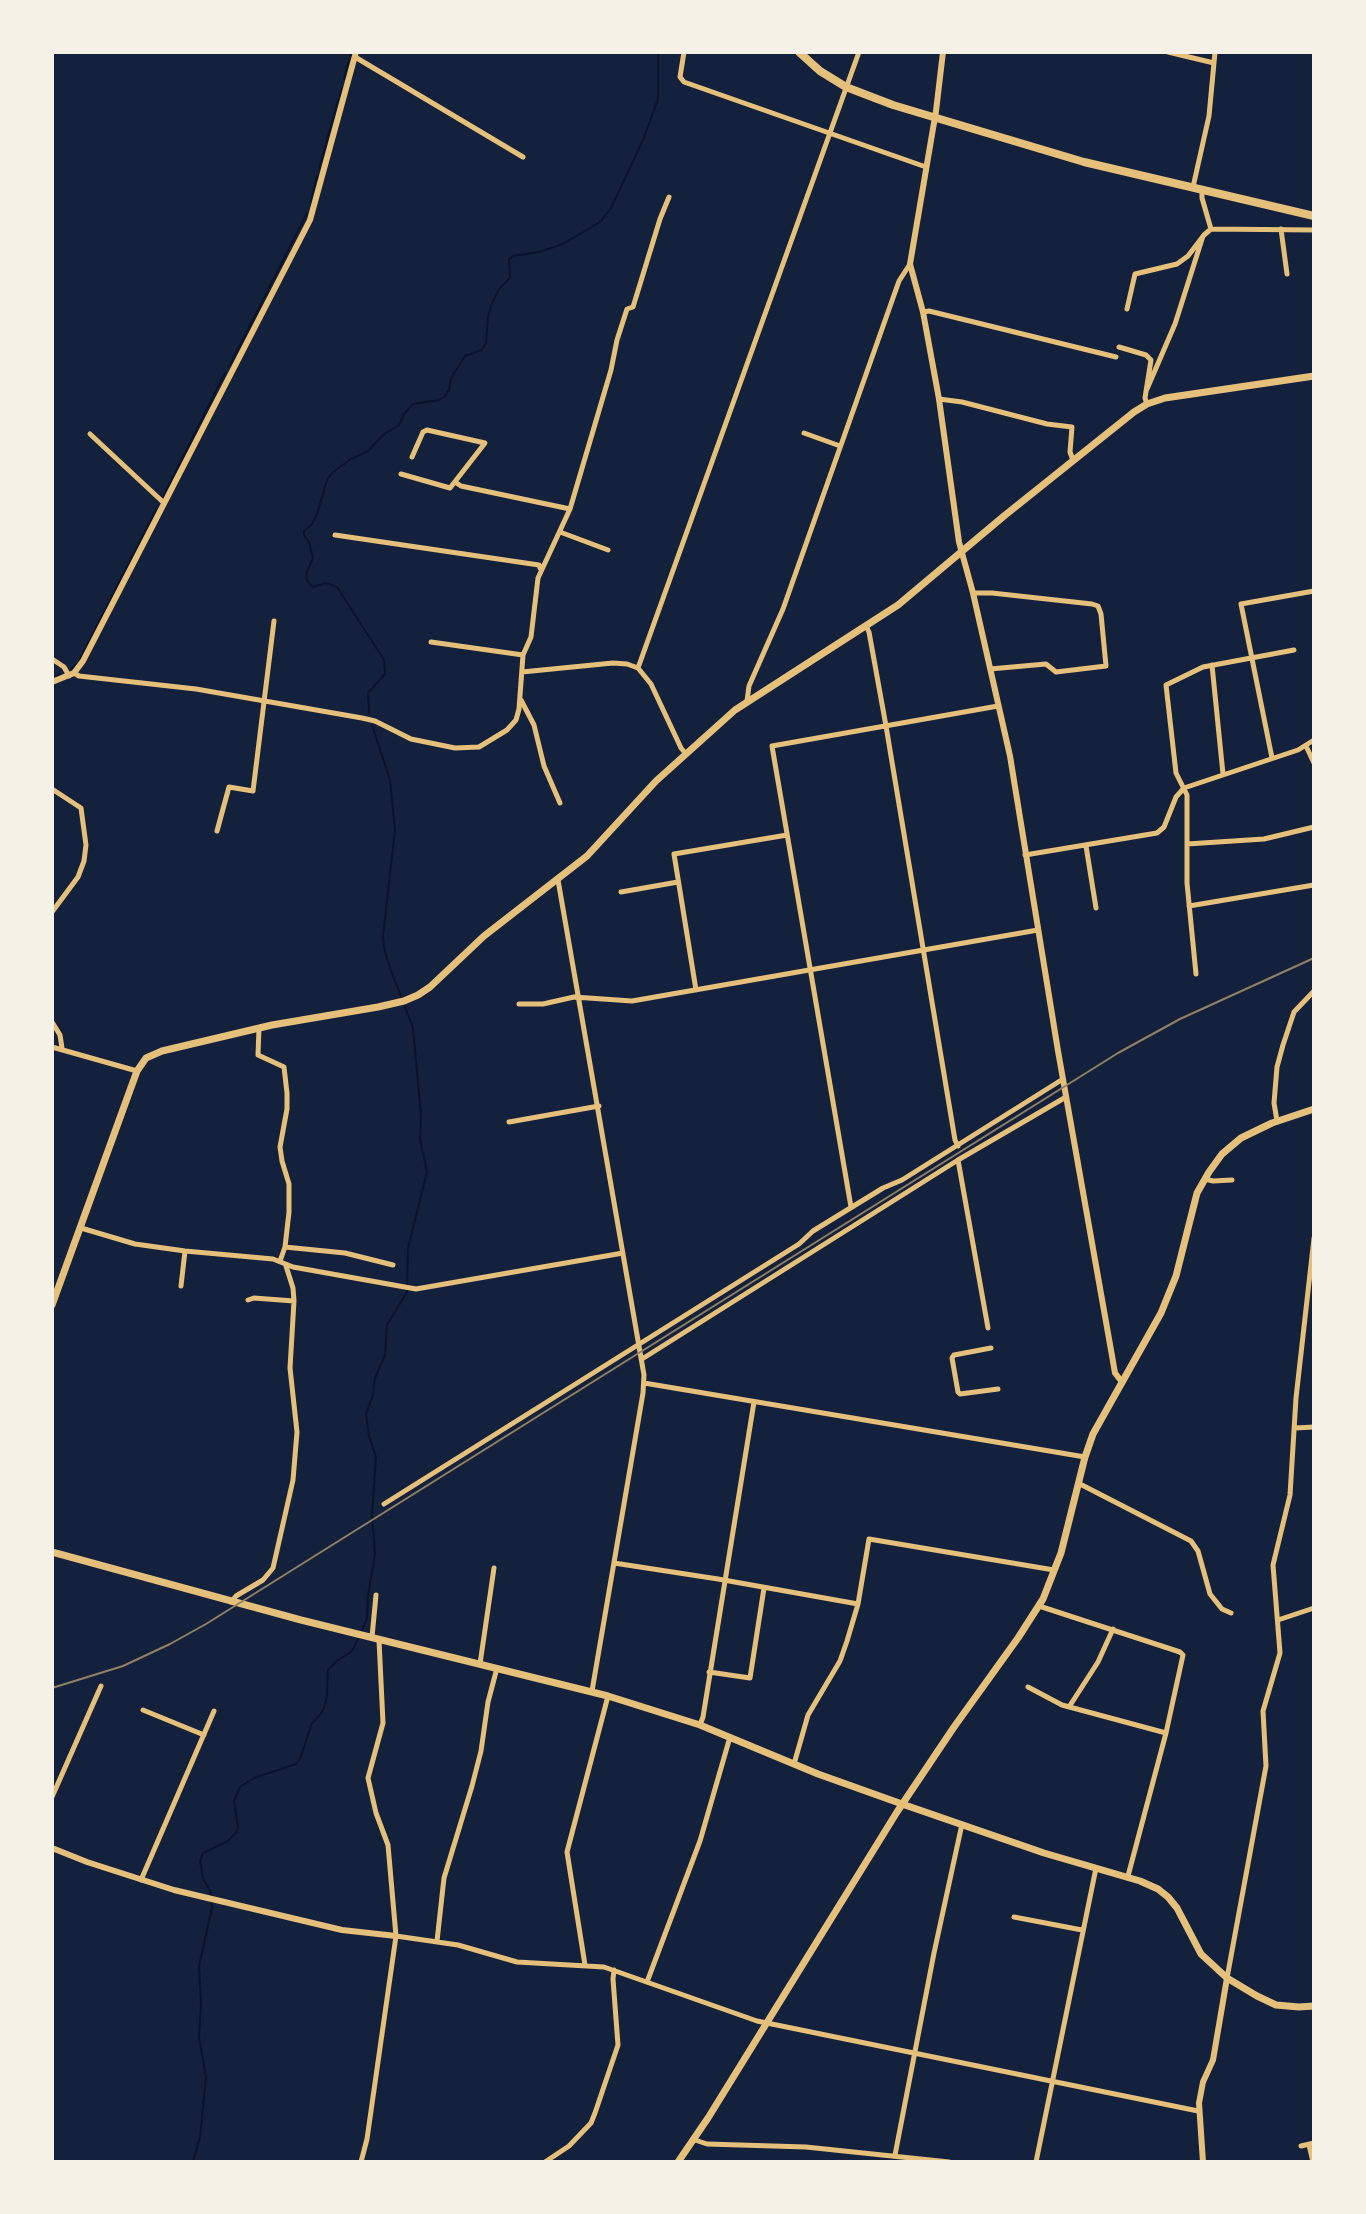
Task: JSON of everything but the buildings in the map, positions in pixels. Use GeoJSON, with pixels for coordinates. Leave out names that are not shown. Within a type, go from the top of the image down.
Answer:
{"type":"FeatureCollection","features":[{"type":"Feature","properties":{"kind":"highway"},"geometry":{"type":"LineString","coordinates":[[799,52],[820,71],[846,87],[893,105],[1084,162],[1314,216]]}},
{"type":"Feature","properties":{"kind":"main road"},"geometry":{"type":"LineString","coordinates":[[52,1305],[143,1061],[154,1054],[259,1028],[409,1000],[430,987],[484,936],[558,880],[593,849],[656,781],[747,701],[904,601],[1127,417],[1147,404],[1181,395],[1314,376]]}},
{"type":"Feature","properties":{"kind":"main road"},"geometry":{"type":"LineString","coordinates":[[678,2162],[695,2140],[902,1804],[1039,1606],[1056,1571],[1093,1434],[1161,1313],[1176,1276],[1197,1193],[1205,1178],[1216,1161],[1254,1131],[1314,1109]]}},
{"type":"Feature","properties":{"kind":"main road"},"geometry":{"type":"LineString","coordinates":[[52,1552],[231,1602],[592,1691],[700,1725],[794,1764],[1017,1844],[1128,1876],[1152,1885],[1168,1897],[1201,1954],[1227,1978],[1276,2005],[1314,2006]]}},
{"type":"Feature","properties":{"kind":"street"},"geometry":{"type":"LineString","coordinates":[[684,52],[680,77],[684,82],[926,167]]}},
{"type":"Feature","properties":{"kind":"street"},"geometry":{"type":"LineString","coordinates":[[638,668],[859,52]]}},
{"type":"Feature","properties":{"kind":"street"},"geometry":{"type":"LineString","coordinates":[[747,701],[749,686],[783,609],[899,281],[910,264],[943,52]]}},
{"type":"Feature","properties":{"kind":"street"},"geometry":{"type":"LineString","coordinates":[[1168,52],[1214,63]]}},
{"type":"Feature","properties":{"kind":"street"},"geometry":{"type":"LineString","coordinates":[[1211,229],[1198,188],[1215,52]]}},
{"type":"Feature","properties":{"kind":"street"},"geometry":{"type":"LineString","coordinates":[[52,682],[72,674],[83,661],[310,220],[356,54],[523,157]]}},
{"type":"Feature","properties":{"kind":"street"},"geometry":{"type":"LineString","coordinates":[[52,659],[79,676],[196,689],[371,720],[411,739],[443,746],[466,749],[485,744],[510,727],[518,716],[523,655],[531,637],[535,588],[570,509],[603,400],[617,340],[627,309],[633,307],[669,197]]}},
{"type":"Feature","properties":{"kind":"street"},"geometry":{"type":"LineString","coordinates":[[1127,309],[1135,274],[1177,264],[1211,229],[1314,230]]}},
{"type":"Feature","properties":{"kind":"street"},"geometry":{"type":"LineString","coordinates":[[1281,229],[1287,274]]}},
{"type":"Feature","properties":{"kind":"street"},"geometry":{"type":"LineString","coordinates":[[1147,389],[1175,324],[1204,235]]}},
{"type":"Feature","properties":{"kind":"street"},"geometry":{"type":"LineString","coordinates":[[910,264],[923,312],[939,399],[962,551],[1010,756],[1115,1373],[1122,1382]]}},
{"type":"Feature","properties":{"kind":"street"},"geometry":{"type":"LineString","coordinates":[[923,312],[1116,357]]}},
{"type":"Feature","properties":{"kind":"street"},"geometry":{"type":"LineString","coordinates":[[1119,347],[1149,357],[1147,404]]}},
{"type":"Feature","properties":{"kind":"street"},"geometry":{"type":"LineString","coordinates":[[939,399],[1072,427],[1070,454],[1073,460]]}},
{"type":"Feature","properties":{"kind":"street"},"geometry":{"type":"LineString","coordinates":[[401,474],[450,488],[485,443],[427,430],[423,432],[412,457]]}},
{"type":"Feature","properties":{"kind":"street"},"geometry":{"type":"LineString","coordinates":[[804,433],[840,446]]}},
{"type":"Feature","properties":{"kind":"street"},"geometry":{"type":"LineString","coordinates":[[90,434],[164,503]]}},
{"type":"Feature","properties":{"kind":"street"},"geometry":{"type":"LineString","coordinates":[[454,482],[570,509]]}},
{"type":"Feature","properties":{"kind":"street"},"geometry":{"type":"LineString","coordinates":[[560,532],[608,550]]}},
{"type":"Feature","properties":{"kind":"street"},"geometry":{"type":"LineString","coordinates":[[335,535],[539,565],[541,569]]}},
{"type":"Feature","properties":{"kind":"street"},"geometry":{"type":"LineString","coordinates":[[1272,758],[1241,604],[1314,591]]}},
{"type":"Feature","properties":{"kind":"street"},"geometry":{"type":"LineString","coordinates":[[973,593],[1092,604],[1098,606],[1101,614],[1106,666],[1056,672],[1046,664],[990,669]]}},
{"type":"Feature","properties":{"kind":"street"},"geometry":{"type":"LineString","coordinates":[[217,831],[229,787],[253,791],[274,621]]}},
{"type":"Feature","properties":{"kind":"street"},"geometry":{"type":"LineString","coordinates":[[866,626],[958,1146]]}},
{"type":"Feature","properties":{"kind":"street"},"geometry":{"type":"LineString","coordinates":[[431,642],[523,655]]}},
{"type":"Feature","properties":{"kind":"street"},"geometry":{"type":"LineString","coordinates":[[1196,974],[1189,906],[1187,795],[1176,773],[1166,687],[1203,667],[1294,650]]}},
{"type":"Feature","properties":{"kind":"street"},"geometry":{"type":"LineString","coordinates":[[522,672],[613,663],[638,668],[649,680],[686,754]]}},
{"type":"Feature","properties":{"kind":"street"},"geometry":{"type":"LineString","coordinates":[[1212,665],[1223,774]]}},
{"type":"Feature","properties":{"kind":"street"},"geometry":{"type":"LineString","coordinates":[[520,700],[537,734],[544,766],[560,803]]}},
{"type":"Feature","properties":{"kind":"street"},"geometry":{"type":"LineString","coordinates":[[851,1207],[772,746],[998,706]]}},
{"type":"Feature","properties":{"kind":"street"},"geometry":{"type":"LineString","coordinates":[[1025,855],[1160,831],[1166,824],[1176,797],[1184,788],[1306,746],[1314,740]]}},
{"type":"Feature","properties":{"kind":"street"},"geometry":{"type":"LineString","coordinates":[[1306,746],[1314,763]]}},
{"type":"Feature","properties":{"kind":"street"},"geometry":{"type":"LineString","coordinates":[[52,789],[81,808],[86,845],[78,877],[52,912]]}},
{"type":"Feature","properties":{"kind":"street"},"geometry":{"type":"LineString","coordinates":[[1187,844],[1264,839],[1314,827]]}},
{"type":"Feature","properties":{"kind":"street"},"geometry":{"type":"LineString","coordinates":[[696,990],[674,854],[787,835]]}},
{"type":"Feature","properties":{"kind":"street"},"geometry":{"type":"LineString","coordinates":[[1086,846],[1096,908]]}},
{"type":"Feature","properties":{"kind":"street"},"geometry":{"type":"LineString","coordinates":[[558,880],[644,1383],[592,1691]]}},
{"type":"Feature","properties":{"kind":"street"},"geometry":{"type":"LineString","coordinates":[[621,892],[678,882]]}},
{"type":"Feature","properties":{"kind":"street"},"geometry":{"type":"LineString","coordinates":[[1189,906],[1314,885]]}},
{"type":"Feature","properties":{"kind":"street"},"geometry":{"type":"LineString","coordinates":[[519,1004],[543,1004],[580,997],[624,1002],[1038,930]]}},
{"type":"Feature","properties":{"kind":"street"},"geometry":{"type":"LineString","coordinates":[[1277,1121],[1274,1103],[1277,1067],[1283,1045],[1294,1012],[1314,991]]}},
{"type":"Feature","properties":{"kind":"street"},"geometry":{"type":"LineString","coordinates":[[52,1022],[60,1035],[62,1048]]}},
{"type":"Feature","properties":{"kind":"street"},"geometry":{"type":"LineString","coordinates":[[231,1602],[263,1580],[273,1568],[293,1480],[297,1432],[290,1368],[293,1288],[283,1263],[289,1191],[280,1147],[287,1109],[285,1073],[282,1065],[258,1055],[259,1028]]}},
{"type":"Feature","properties":{"kind":"street"},"geometry":{"type":"LineString","coordinates":[[52,1047],[137,1071]]}},
{"type":"Feature","properties":{"kind":"street"},"geometry":{"type":"LineString","coordinates":[[384,1504],[799,1244],[813,1231],[851,1207],[902,1180],[1063,1079]]}},
{"type":"Feature","properties":{"kind":"street"},"geometry":{"type":"LineString","coordinates":[[642,1359],[958,1160],[1066,1097]]}},
{"type":"Feature","properties":{"kind":"street"},"geometry":{"type":"LineString","coordinates":[[509,1122],[599,1106]]}},
{"type":"Feature","properties":{"kind":"street"},"geometry":{"type":"LineString","coordinates":[[958,1160],[988,1328]]}},
{"type":"Feature","properties":{"kind":"street"},"geometry":{"type":"LineString","coordinates":[[1205,1178],[1213,1181],[1232,1180]]}},
{"type":"Feature","properties":{"kind":"street"},"geometry":{"type":"LineString","coordinates":[[81,1228],[135,1244],[273,1259],[414,1288],[623,1253]]}},
{"type":"Feature","properties":{"kind":"street"},"geometry":{"type":"LineString","coordinates":[[1203,2162],[1198,2111],[1203,2082],[1213,2060],[1266,1766],[1263,1711],[1280,1653],[1273,1565],[1290,1495],[1296,1398],[1314,1238]]}},
{"type":"Feature","properties":{"kind":"street"},"geometry":{"type":"LineString","coordinates":[[285,1247],[345,1253],[393,1265]]}},
{"type":"Feature","properties":{"kind":"street"},"geometry":{"type":"LineString","coordinates":[[181,1286],[185,1251]]}},
{"type":"Feature","properties":{"kind":"street"},"geometry":{"type":"LineString","coordinates":[[248,1300],[294,1301]]}},
{"type":"Feature","properties":{"kind":"street"},"geometry":{"type":"LineString","coordinates":[[991,1348],[954,1355],[952,1358],[960,1394],[998,1389]]}},
{"type":"Feature","properties":{"kind":"street"},"geometry":{"type":"LineString","coordinates":[[644,1383],[1085,1457]]}},
{"type":"Feature","properties":{"kind":"street"},"geometry":{"type":"LineString","coordinates":[[700,1725],[754,1402]]}},
{"type":"Feature","properties":{"kind":"street"},"geometry":{"type":"LineString","coordinates":[[1295,1428],[1314,1427]]}},
{"type":"Feature","properties":{"kind":"street"},"geometry":{"type":"LineString","coordinates":[[1078,1483],[1191,1541],[1198,1551],[1210,1594],[1222,1609],[1231,1613]]}},
{"type":"Feature","properties":{"kind":"street"},"geometry":{"type":"LineString","coordinates":[[794,1764],[808,1715],[840,1661],[858,1604],[869,1539],[1056,1571]]}},
{"type":"Feature","properties":{"kind":"street"},"geometry":{"type":"LineString","coordinates":[[614,1563],[858,1604]]}},
{"type":"Feature","properties":{"kind":"street"},"geometry":{"type":"LineString","coordinates":[[480,1664],[494,1568]]}},
{"type":"Feature","properties":{"kind":"street"},"geometry":{"type":"LineString","coordinates":[[709,1672],[750,1678],[764,1588]]}},
{"type":"Feature","properties":{"kind":"street"},"geometry":{"type":"LineString","coordinates":[[361,2162],[367,2139],[396,1936],[388,1845],[368,1778],[383,1723],[368,1637],[376,1595]]}},
{"type":"Feature","properties":{"kind":"street"},"geometry":{"type":"LineString","coordinates":[[1039,1606],[1183,1655],[1128,1876]]}},
{"type":"Feature","properties":{"kind":"street"},"geometry":{"type":"LineString","coordinates":[[1278,1620],[1314,1608]]}},
{"type":"Feature","properties":{"kind":"street"},"geometry":{"type":"LineString","coordinates":[[1069,1707],[1098,1662],[1113,1629]]}},
{"type":"Feature","properties":{"kind":"street"},"geometry":{"type":"LineString","coordinates":[[437,1941],[444,1878],[478,1763],[497,1668]]}},
{"type":"Feature","properties":{"kind":"street"},"geometry":{"type":"LineString","coordinates":[[52,1797],[101,1686]]}},
{"type":"Feature","properties":{"kind":"street"},"geometry":{"type":"LineString","coordinates":[[1028,1687],[1056,1703],[1166,1733]]}},
{"type":"Feature","properties":{"kind":"street"},"geometry":{"type":"LineString","coordinates":[[585,1965],[567,1852],[608,1696]]}},
{"type":"Feature","properties":{"kind":"street"},"geometry":{"type":"LineString","coordinates":[[143,1710],[204,1735]]}},
{"type":"Feature","properties":{"kind":"street"},"geometry":{"type":"LineString","coordinates":[[141,1880],[214,1711]]}},
{"type":"Feature","properties":{"kind":"street"},"geometry":{"type":"LineString","coordinates":[[647,1982],[700,1841],[730,1737]]}},
{"type":"Feature","properties":{"kind":"street"},"geometry":{"type":"LineString","coordinates":[[895,2155],[962,1824]]}},
{"type":"Feature","properties":{"kind":"street"},"geometry":{"type":"LineString","coordinates":[[52,1848],[141,1880],[342,1930],[437,1941],[474,1948],[517,1962],[585,1965],[614,1970],[766,2023],[1198,2111]]}},
{"type":"Feature","properties":{"kind":"street"},"geometry":{"type":"LineString","coordinates":[[1036,2162],[1096,1868]]}},
{"type":"Feature","properties":{"kind":"street"},"geometry":{"type":"LineString","coordinates":[[1014,1917],[1082,1930]]}},
{"type":"Feature","properties":{"kind":"street"},"geometry":{"type":"LineString","coordinates":[[545,2162],[569,2146],[591,2123],[595,2113],[618,2045],[614,1970]]}},
{"type":"Feature","properties":{"kind":"street"},"geometry":{"type":"LineString","coordinates":[[695,2140],[707,2144],[768,2144],[949,2162]]}},
{"type":"Feature","properties":{"kind":"street"},"geometry":{"type":"LineString","coordinates":[[1301,2146],[1312,2144],[1313,2162]]}},
{"type":"Feature","properties":{"kind":"waterway"},"geometry":{"type":"LineString","coordinates":[[350,56],[352,52]]}},
{"type":"Feature","properties":{"kind":"waterway"},"geometry":{"type":"LineString","coordinates":[[369,713],[368,693],[385,674],[384,660],[337,587],[326,583],[313,587],[307,581],[306,574],[313,558],[304,531],[317,514],[332,473],[368,451],[384,434],[399,425],[413,404],[439,400],[445,396],[451,378],[465,356],[482,350],[486,343],[492,303],[499,289],[510,278],[509,259],[563,244],[600,222],[611,208],[643,140],[658,99],[658,52]]}},
{"type":"Feature","properties":{"kind":"waterway"},"geometry":{"type":"LineString","coordinates":[[344,79],[349,60]]}},
{"type":"Feature","properties":{"kind":"waterway"},"geometry":{"type":"LineString","coordinates":[[340,96],[342,88]]}},
{"type":"Feature","properties":{"kind":"waterway"},"geometry":{"type":"LineString","coordinates":[[319,169],[338,100]]}},
{"type":"Feature","properties":{"kind":"waterway"},"geometry":{"type":"LineString","coordinates":[[310,205],[317,176]]}},
{"type":"Feature","properties":{"kind":"waterway"},"geometry":{"type":"LineString","coordinates":[[229,367],[307,213]]}},
{"type":"Feature","properties":{"kind":"waterway"},"geometry":{"type":"LineString","coordinates":[[163,497],[225,373]]}},
{"type":"Feature","properties":{"kind":"waterway"},"geometry":{"type":"LineString","coordinates":[[80,659],[157,508]]}},
{"type":"Feature","properties":{"kind":"waterway"},"geometry":{"type":"LineString","coordinates":[[71,669],[77,664]]}},
{"type":"Feature","properties":{"kind":"waterway"},"geometry":{"type":"LineString","coordinates":[[361,1633],[367,1618],[375,1554],[372,1515],[376,1457],[366,1414],[375,1378],[385,1355],[387,1325],[407,1292],[408,1248],[427,1172],[420,1139],[421,1116],[413,1028],[384,948],[395,830],[390,780],[372,725]]}},
{"type":"Feature","properties":{"kind":"waterway"},"geometry":{"type":"LineString","coordinates":[[193,2162],[200,2137],[206,2077],[199,2038],[199,1966],[212,1908],[211,1893],[203,1878],[200,1861],[203,1853],[228,1841],[237,1832],[234,1801],[240,1787],[254,1778],[296,1764],[300,1759],[312,1723],[324,1708],[328,1670],[352,1651],[358,1639]]}},
{"type":"Feature","properties":{"kind":"railway"},"geometry":{"type":"LineString","coordinates":[[52,1688],[123,1666],[206,1624],[1118,1053],[1180,1019],[1314,958]]}}]}
